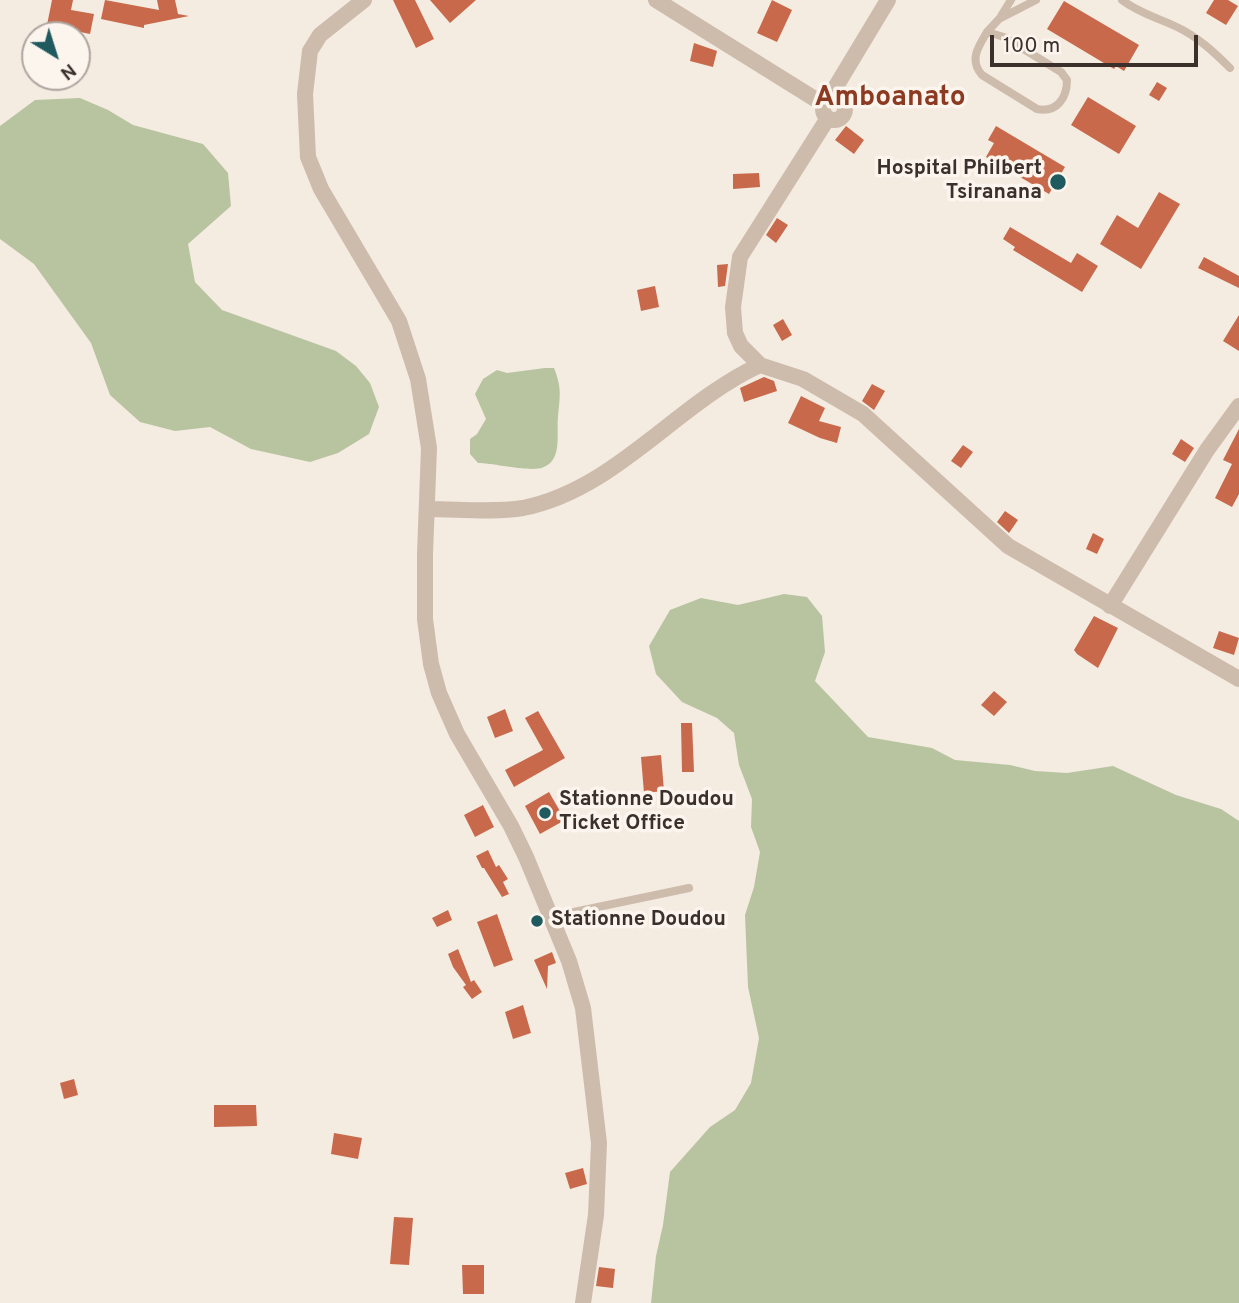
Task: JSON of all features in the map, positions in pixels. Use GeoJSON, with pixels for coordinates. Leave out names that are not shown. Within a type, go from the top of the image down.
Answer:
{"type":"FeatureCollection","features":[{"type":"Feature","properties":{"kind":"street"},"geometry":{"type":"LineString","coordinates":[[364,0],[320,35],[310,51],[305,94],[308,157],[321,189],[399,321],[418,379],[429,448],[425,619],[431,664],[439,693],[457,734],[510,826],[569,961],[583,1007],[599,1143],[596,1215],[583,1303]]}},
{"type":"Feature","properties":{"kind":"street"},"geometry":{"type":"LineString","coordinates":[[656,0],[827,107]]}},
{"type":"Feature","properties":{"kind":"street"},"geometry":{"type":"LineString","coordinates":[[888,0],[740,257],[733,307],[735,332],[741,346],[760,365],[803,379],[863,414],[1008,546],[1239,679]]}},
{"type":"Feature","properties":{"kind":"street"},"geometry":{"type":"LineString","coordinates":[[427,509],[523,508],[566,493],[617,465],[724,382],[760,365]]}},
{"type":"Feature","properties":{"kind":"street"},"geometry":{"type":"LineString","coordinates":[[1110,606],[1207,450],[1239,406]]}},
{"type":"Feature","properties":{"kind":"lane"},"geometry":{"type":"LineString","coordinates":[[987,32],[1004,37],[1060,72],[1067,80],[1064,98],[1055,108],[1045,111],[1037,109],[982,75],[976,68],[974,60],[978,47],[987,32],[1011,0]]}},
{"type":"Feature","properties":{"kind":"lane"},"geometry":{"type":"LineString","coordinates":[[999,19],[1035,0]]}},
{"type":"Feature","properties":{"kind":"lane"},"geometry":{"type":"LineString","coordinates":[[1113,0],[1125,2],[1180,28],[1211,49],[1230,68]]}},
{"type":"Feature","properties":{"kind":"lane"},"geometry":{"type":"LineString","coordinates":[[550,917],[689,888]]}},
{"type":"Feature","properties":{"kind":"green space"},"geometry":{"type":"Polygon","coordinates":[[[80,98],[133,125],[203,144],[228,173],[231,206],[188,244],[195,282],[222,310],[336,351],[356,366],[370,383],[379,407],[369,434],[338,453],[310,462],[251,449],[210,427],[175,431],[140,422],[110,395],[91,343],[34,264],[0,239],[0,126],[35,100],[80,98]]]}},
{"type":"Feature","properties":{"kind":"green space"},"geometry":{"type":"Polygon","coordinates":[[[554,368],[559,387],[554,458],[538,469],[478,463],[470,454],[470,439],[477,434],[486,419],[475,394],[483,379],[497,370],[507,373],[554,368]]]}},
{"type":"Feature","properties":{"kind":"green space"},"geometry":{"type":"Polygon","coordinates":[[[784,594],[807,597],[822,616],[825,652],[815,681],[868,737],[932,748],[955,760],[1010,765],[1035,771],[1067,773],[1113,766],[1176,795],[1221,809],[1239,821],[1239,1303],[651,1303],[670,1172],[710,1127],[735,1110],[751,1083],[759,1038],[748,987],[745,915],[754,887],[760,852],[751,827],[752,799],[739,765],[734,733],[717,718],[682,702],[656,674],[649,646],[670,610],[701,598],[738,605],[784,594]]]}},
{"type":"Feature","properties":{"kind":"building"},"geometry":{"type":"Polygon","coordinates":[[[52,0],[73,0],[71,10],[94,14],[91,29],[91,21],[48,21],[52,0]]]}},
{"type":"Feature","properties":{"kind":"building"},"geometry":{"type":"Polygon","coordinates":[[[105,0],[159,10],[157,0],[175,0],[178,14],[189,16],[144,25],[144,28],[101,19],[105,0]]]}},
{"type":"Feature","properties":{"kind":"building"},"geometry":{"type":"Polygon","coordinates":[[[393,0],[415,0],[434,39],[416,48],[393,0]]]}},
{"type":"Feature","properties":{"kind":"building"},"geometry":{"type":"Polygon","coordinates":[[[430,0],[476,0],[450,23],[430,0]]]}},
{"type":"Feature","properties":{"kind":"building"},"geometry":{"type":"Polygon","coordinates":[[[772,0],[792,10],[777,42],[757,33],[772,0]]]}},
{"type":"Feature","properties":{"kind":"building"},"geometry":{"type":"Polygon","coordinates":[[[1214,0],[1228,0],[1238,6],[1226,25],[1206,13],[1214,0]]]}},
{"type":"Feature","properties":{"kind":"building"},"geometry":{"type":"Polygon","coordinates":[[[1064,1],[1139,45],[1124,71],[1116,66],[1114,69],[1047,29],[1064,1]]]}},
{"type":"Feature","properties":{"kind":"building"},"geometry":{"type":"Polygon","coordinates":[[[694,43],[717,51],[713,67],[690,61],[694,43]]]}},
{"type":"Feature","properties":{"kind":"building"},"geometry":{"type":"Polygon","coordinates":[[[1157,82],[1167,88],[1159,101],[1149,95],[1157,82]]]}},
{"type":"Feature","properties":{"kind":"building"},"geometry":{"type":"Polygon","coordinates":[[[1088,97],[1136,126],[1119,154],[1071,125],[1088,97]]]}},
{"type":"Feature","properties":{"kind":"building"},"geometry":{"type":"Polygon","coordinates":[[[846,126],[864,140],[854,154],[835,140],[846,126]]]}},
{"type":"Feature","properties":{"kind":"building"},"geometry":{"type":"Polygon","coordinates":[[[996,126],[1065,167],[1049,194],[986,157],[994,143],[988,140],[996,126]]]}},
{"type":"Feature","properties":{"kind":"building"},"geometry":{"type":"Polygon","coordinates":[[[759,173],[760,187],[733,189],[733,174],[759,173]]]}},
{"type":"Feature","properties":{"kind":"building"},"geometry":{"type":"Polygon","coordinates":[[[1159,192],[1180,204],[1141,269],[1100,244],[1117,215],[1138,228],[1159,192]]]}},
{"type":"Feature","properties":{"kind":"building"},"geometry":{"type":"Polygon","coordinates":[[[777,218],[788,225],[776,243],[766,235],[777,218]]]}},
{"type":"Feature","properties":{"kind":"building"},"geometry":{"type":"Polygon","coordinates":[[[1010,227],[1071,263],[1077,253],[1098,266],[1082,292],[1013,250],[1015,247],[1003,239],[1010,227]]]}},
{"type":"Feature","properties":{"kind":"building"},"geometry":{"type":"Polygon","coordinates":[[[1204,257],[1239,276],[1239,288],[1198,268],[1204,257]]]}},
{"type":"Feature","properties":{"kind":"building"},"geometry":{"type":"Polygon","coordinates":[[[728,264],[725,286],[718,287],[717,265],[728,264]]]}},
{"type":"Feature","properties":{"kind":"building"},"geometry":{"type":"Polygon","coordinates":[[[655,286],[659,307],[641,311],[637,290],[655,286]]]}},
{"type":"Feature","properties":{"kind":"building"},"geometry":{"type":"Polygon","coordinates":[[[1239,315],[1239,351],[1223,341],[1239,315]]]}},
{"type":"Feature","properties":{"kind":"building"},"geometry":{"type":"Polygon","coordinates":[[[783,319],[792,335],[782,341],[773,325],[783,319]]]}},
{"type":"Feature","properties":{"kind":"building"},"geometry":{"type":"Polygon","coordinates":[[[764,377],[774,381],[777,391],[744,402],[740,388],[764,377]]]}},
{"type":"Feature","properties":{"kind":"building"},"geometry":{"type":"Polygon","coordinates":[[[872,384],[885,391],[874,410],[862,401],[872,384]]]}},
{"type":"Feature","properties":{"kind":"building"},"geometry":{"type":"Polygon","coordinates":[[[801,396],[825,408],[819,421],[841,427],[837,443],[788,423],[801,396]]]}},
{"type":"Feature","properties":{"kind":"building"},"geometry":{"type":"Polygon","coordinates":[[[1239,429],[1239,494],[1232,507],[1215,498],[1232,464],[1223,460],[1239,429]]]}},
{"type":"Feature","properties":{"kind":"building"},"geometry":{"type":"Polygon","coordinates":[[[1181,439],[1194,448],[1185,462],[1172,454],[1181,439]]]}},
{"type":"Feature","properties":{"kind":"building"},"geometry":{"type":"Polygon","coordinates":[[[963,445],[973,452],[961,468],[951,461],[963,445]]]}},
{"type":"Feature","properties":{"kind":"building"},"geometry":{"type":"Polygon","coordinates":[[[1005,511],[1018,520],[1009,533],[997,522],[1005,511]]]}},
{"type":"Feature","properties":{"kind":"building"},"geometry":{"type":"Polygon","coordinates":[[[1093,533],[1104,539],[1097,554],[1086,549],[1093,533]]]}},
{"type":"Feature","properties":{"kind":"building"},"geometry":{"type":"Polygon","coordinates":[[[1094,616],[1118,628],[1098,668],[1074,650],[1094,616]]]}},
{"type":"Feature","properties":{"kind":"building"},"geometry":{"type":"Polygon","coordinates":[[[1219,631],[1239,638],[1234,655],[1213,648],[1219,631]]]}},
{"type":"Feature","properties":{"kind":"building"},"geometry":{"type":"Polygon","coordinates":[[[994,691],[1007,702],[994,716],[981,705],[994,691]]]}},
{"type":"Feature","properties":{"kind":"building"},"geometry":{"type":"Polygon","coordinates":[[[505,709],[513,731],[495,738],[487,717],[505,709]]]}},
{"type":"Feature","properties":{"kind":"building"},"geometry":{"type":"Polygon","coordinates":[[[538,711],[565,758],[514,787],[505,770],[543,750],[525,718],[538,711]]]}},
{"type":"Feature","properties":{"kind":"building"},"geometry":{"type":"Polygon","coordinates":[[[681,723],[692,723],[694,772],[682,772],[681,723]]]}},
{"type":"Feature","properties":{"kind":"building"},"geometry":{"type":"Polygon","coordinates":[[[661,755],[664,791],[644,793],[641,757],[661,755]]]}},
{"type":"Feature","properties":{"kind":"building","name":"Stationne Doudou Ticket Office"},"geometry":{"type":"Polygon","coordinates":[[[549,792],[565,820],[540,834],[525,806],[549,792]]]}},
{"type":"Feature","properties":{"kind":"building"},"geometry":{"type":"Polygon","coordinates":[[[483,805],[494,827],[475,837],[464,815],[483,805]]]}},
{"type":"Feature","properties":{"kind":"building"},"geometry":{"type":"Polygon","coordinates":[[[488,850],[496,867],[499,865],[508,879],[503,882],[509,894],[502,897],[476,856],[488,850]]]}},
{"type":"Feature","properties":{"kind":"building"},"geometry":{"type":"Polygon","coordinates":[[[448,910],[452,920],[437,927],[432,918],[448,910]]]}},
{"type":"Feature","properties":{"kind":"building"},"geometry":{"type":"Polygon","coordinates":[[[497,914],[513,960],[494,967],[477,922],[497,914]]]}},
{"type":"Feature","properties":{"kind":"building"},"geometry":{"type":"Polygon","coordinates":[[[458,949],[471,982],[474,980],[482,992],[472,999],[463,987],[466,985],[453,967],[448,954],[458,949]]]}},
{"type":"Feature","properties":{"kind":"building"},"geometry":{"type":"Polygon","coordinates":[[[552,952],[556,963],[548,966],[547,989],[534,960],[552,952]]]}},
{"type":"Feature","properties":{"kind":"building"},"geometry":{"type":"Polygon","coordinates":[[[523,1005],[531,1033],[513,1039],[505,1012],[523,1005]]]}},
{"type":"Feature","properties":{"kind":"building"},"geometry":{"type":"Polygon","coordinates":[[[74,1079],[78,1095],[64,1099],[60,1083],[74,1079]]]}},
{"type":"Feature","properties":{"kind":"building"},"geometry":{"type":"Polygon","coordinates":[[[214,1105],[256,1105],[257,1126],[214,1127],[214,1105]]]}},
{"type":"Feature","properties":{"kind":"building"},"geometry":{"type":"Polygon","coordinates":[[[334,1133],[362,1138],[358,1159],[331,1154],[334,1133]]]}},
{"type":"Feature","properties":{"kind":"building"},"geometry":{"type":"Polygon","coordinates":[[[583,1168],[587,1184],[570,1189],[565,1173],[583,1168]]]}},
{"type":"Feature","properties":{"kind":"building"},"geometry":{"type":"Polygon","coordinates":[[[394,1217],[413,1218],[409,1265],[390,1264],[394,1217]]]}},
{"type":"Feature","properties":{"kind":"building"},"geometry":{"type":"Polygon","coordinates":[[[462,1265],[484,1265],[484,1294],[463,1294],[462,1265]]]}},
{"type":"Feature","properties":{"kind":"building"},"geometry":{"type":"Polygon","coordinates":[[[599,1267],[615,1269],[613,1288],[596,1286],[599,1267]]]}},
{"type":"Feature","properties":{"kind":"place","name":"Hospital Philbert Tsiranana"},"geometry":{"type":"Point","coordinates":[1058,182]}},
{"type":"Feature","properties":{"kind":"place","name":"Stationne Doudou Ticket Office"},"geometry":{"type":"Point","coordinates":[545,813]}},
{"type":"Feature","properties":{"kind":"place","name":"Stationne Doudou"},"geometry":{"type":"Point","coordinates":[537,921]}},
{"type":"Feature","properties":{"kind":"district","name":"Amboanato"},"geometry":{"type":"Point","coordinates":[890,99]}}]}
